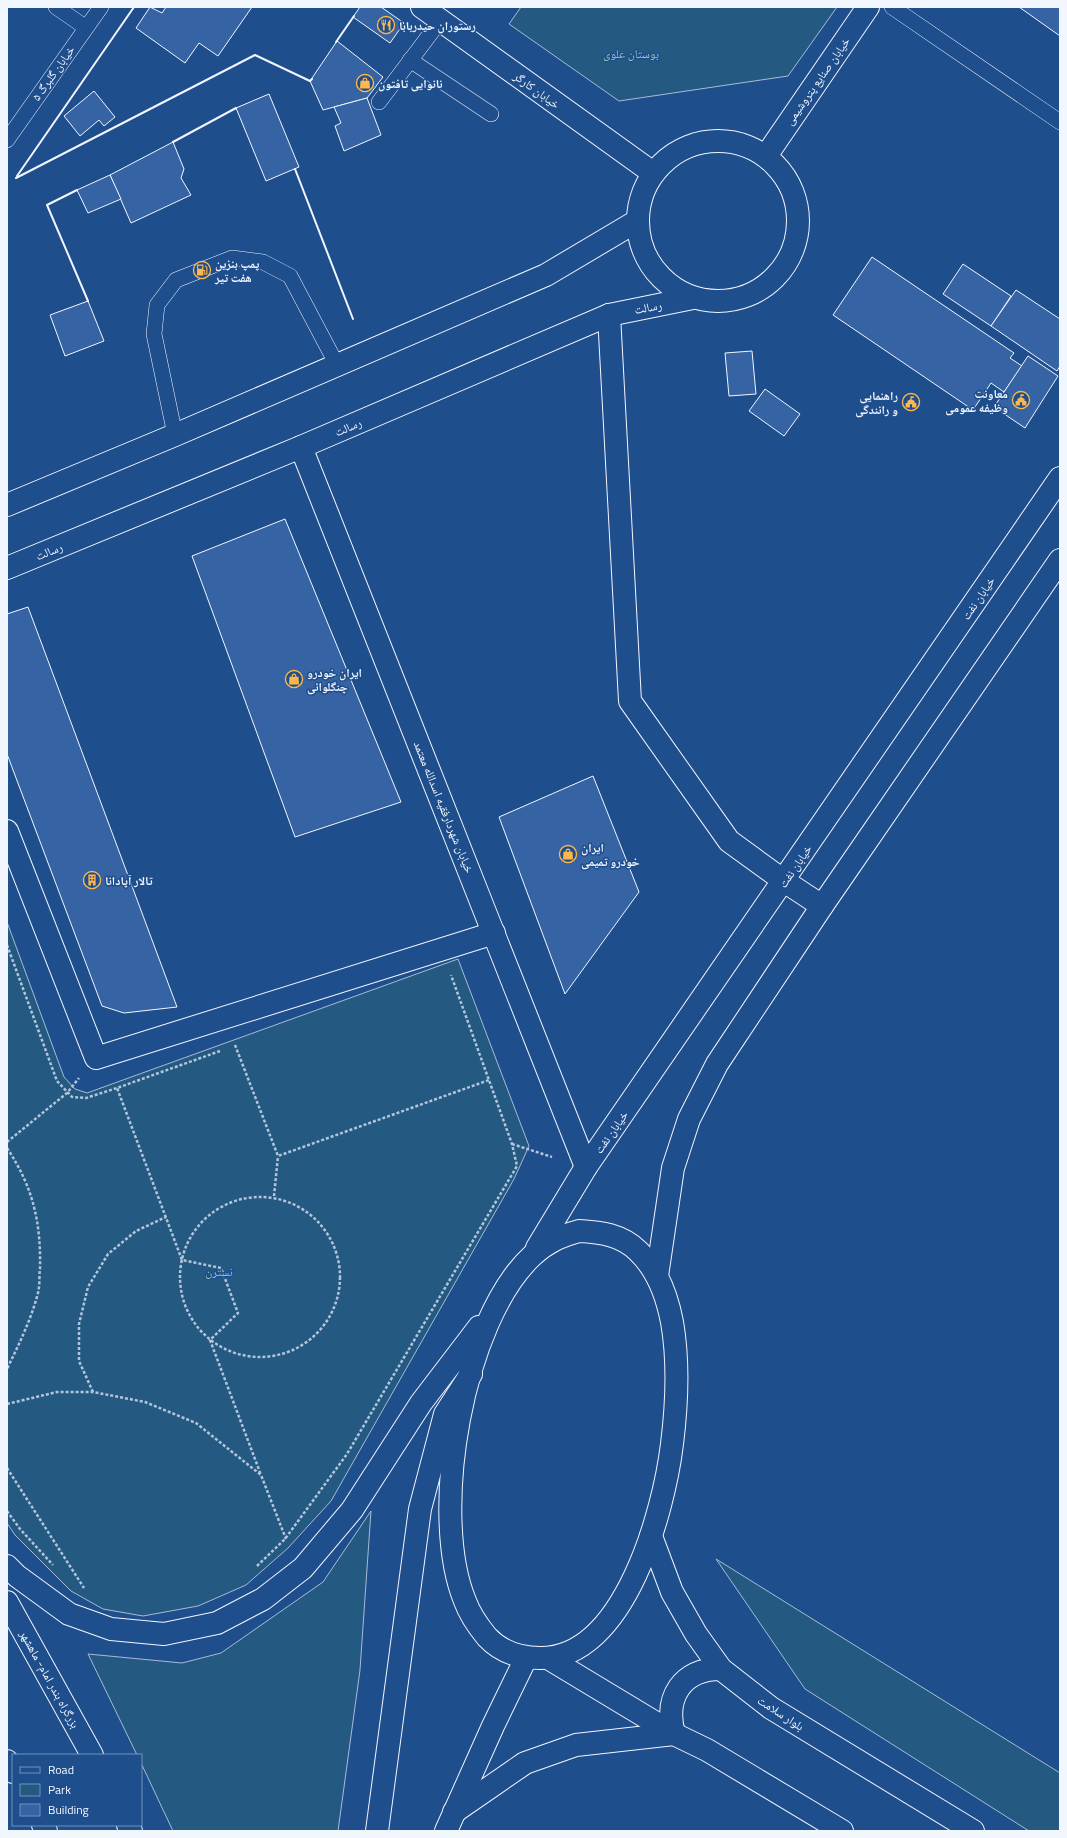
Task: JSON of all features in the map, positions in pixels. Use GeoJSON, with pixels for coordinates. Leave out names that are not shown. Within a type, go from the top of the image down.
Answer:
{"type":"FeatureCollection","features":[{"type":"Feature","properties":{"kind":"main road","name":"خیابان کارگر"},"geometry":{"type":"LineString","coordinates":[[422,7],[653,173]]}},
{"type":"Feature","properties":{"kind":"main road","name":"خیابان صنایع پتروشیمی"},"geometry":{"type":"LineString","coordinates":[[766,156],[868,7]]}},
{"type":"Feature","properties":{"kind":"main road"},"geometry":{"type":"LineString","coordinates":[[718,140],[743,144],[766,156],[784,174],[795,196],[799,221],[795,247],[783,269],[765,287],[742,298],[718,302],[693,298],[670,287],[652,269],[641,246],[637,221],[641,196],[653,173],[671,155],[693,144],[718,140]]}},
{"type":"Feature","properties":{"kind":"main road"},"geometry":{"type":"LineString","coordinates":[[7,505],[175,435],[546,275],[637,221]]}},
{"type":"Feature","properties":{"kind":"main road","name":"رسالت"},"geometry":{"type":"LineString","coordinates":[[7,568],[301,447],[609,315],[693,298]]}},
{"type":"Feature","properties":{"kind":"main road"},"geometry":{"type":"LineString","coordinates":[[609,315],[630,702],[729,841],[784,881],[822,906]]}},
{"type":"Feature","properties":{"kind":"main road","name":"خیابان شهردارفقیه اسدالله معتمد"},"geometry":{"type":"LineString","coordinates":[[301,447],[586,1168]]}},
{"type":"Feature","properties":{"kind":"main road","name":"خیابان نفت"},"geometry":{"type":"LineString","coordinates":[[533,1255],[586,1168],[1060,478]]}},
{"type":"Feature","properties":{"kind":"main road"},"geometry":{"type":"LineString","coordinates":[[657,1276],[673,1168],[689,1119],[717,1064],[822,906],[1060,560]]}},
{"type":"Feature","properties":{"kind":"main road"},"geometry":{"type":"LineString","coordinates":[[7,831],[96,1058],[494,933]]}},
{"type":"Feature","properties":{"kind":"main road"},"geometry":{"type":"LineString","coordinates":[[579,1231],[601,1232],[620,1238],[637,1249],[657,1276],[672,1321],[676,1354],[677,1389],[669,1463],[651,1536],[631,1584],[606,1624],[582,1645],[566,1654],[548,1658],[526,1658],[507,1652],[491,1640],[479,1627],[464,1599],[456,1569],[450,1519],[451,1483],[458,1427],[482,1337],[496,1306],[512,1278],[545,1244],[561,1236],[579,1231]]}},
{"type":"Feature","properties":{"kind":"main road"},"geometry":{"type":"LineString","coordinates":[[7,1566],[17,1576],[69,1614],[111,1629],[164,1634],[217,1623],[263,1599],[303,1568],[352,1510],[421,1403],[496,1306]]}},
{"type":"Feature","properties":{"kind":"main road"},"geometry":{"type":"LineString","coordinates":[[377,1831],[420,1509],[445,1414],[471,1374]]}},
{"type":"Feature","properties":{"kind":"main road","name":"بلوار سلامت"},"geometry":{"type":"LineString","coordinates":[[651,1536],[672,1592],[696,1634],[721,1669],[771,1708],[974,1831]]}},
{"type":"Feature","properties":{"kind":"main road","name":"بزرگراه بندر امام- ماهشهر"},"geometry":{"type":"LineString","coordinates":[[7,1602],[91,1754]]}},
{"type":"Feature","properties":{"kind":"main road"},"geometry":{"type":"LineString","coordinates":[[450,1821],[526,1658]]}},
{"type":"Feature","properties":{"kind":"main road"},"geometry":{"type":"LineString","coordinates":[[548,1658],[674,1734],[707,1750],[842,1831]]}},
{"type":"Feature","properties":{"kind":"main road"},"geometry":{"type":"LineString","coordinates":[[674,1734],[671,1721],[671,1709],[674,1696],[681,1685],[699,1672],[710,1669],[721,1669]]}},
{"type":"Feature","properties":{"kind":"main road"},"geometry":{"type":"LineString","coordinates":[[450,1821],[525,1763],[576,1745],[674,1734]]}},
{"type":"Feature","properties":{"kind":"main road"},"geometry":{"type":"LineString","coordinates":[[7,1761],[12,1770]]}},
{"type":"Feature","properties":{"kind":"lane"},"geometry":{"type":"LineString","coordinates":[[56,7],[85,28]]}},
{"type":"Feature","properties":{"kind":"lane","name":"خیابان گلبرگ ۵"},"geometry":{"type":"LineString","coordinates":[[7,140],[100,7]]}},
{"type":"Feature","properties":{"kind":"lane"},"geometry":{"type":"LineString","coordinates":[[892,7],[1060,122]]}},
{"type":"Feature","properties":{"kind":"lane"},"geometry":{"type":"LineString","coordinates":[[379,102],[440,21]]}},
{"type":"Feature","properties":{"kind":"lane"},"geometry":{"type":"LineString","coordinates":[[410,60],[491,114]]}},
{"type":"Feature","properties":{"kind":"lane"},"geometry":{"type":"LineString","coordinates":[[175,435],[154,334],[157,305],[176,280],[232,258],[263,262],[290,276],[337,365]]}},
{"type":"Feature","properties":{"kind":"path"},"geometry":{"type":"LineString","coordinates":[[7,945],[57,1081],[72,1097],[86,1098],[220,1051]]}},
{"type":"Feature","properties":{"kind":"path"},"geometry":{"type":"LineString","coordinates":[[254,1568],[285,1539],[347,1454],[517,1166],[512,1144],[449,969]]}},
{"type":"Feature","properties":{"kind":"path"},"geometry":{"type":"LineString","coordinates":[[228,1048],[243,1043]]}},
{"type":"Feature","properties":{"kind":"path"},"geometry":{"type":"LineString","coordinates":[[235,1045],[278,1156],[274,1196]]}},
{"type":"Feature","properties":{"kind":"path"},"geometry":{"type":"LineString","coordinates":[[7,1142],[67,1093],[96,1058]]}},
{"type":"Feature","properties":{"kind":"path"},"geometry":{"type":"LineString","coordinates":[[278,1156],[489,1080]]}},
{"type":"Feature","properties":{"kind":"path"},"geometry":{"type":"LineString","coordinates":[[117,1088],[182,1260]]}},
{"type":"Feature","properties":{"kind":"path"},"geometry":{"type":"LineString","coordinates":[[7,1148],[21,1168],[34,1204],[40,1246],[39,1291],[26,1330],[7,1369]]}},
{"type":"Feature","properties":{"kind":"path"},"geometry":{"type":"LineString","coordinates":[[274,1196],[300,1206],[322,1224],[336,1248],[341,1276],[336,1304],[322,1329],[301,1347],[274,1357],[246,1357],[220,1348],[198,1330],[184,1305],[179,1278],[182,1260],[183,1250],[198,1225],[219,1207],[245,1197],[274,1196]]}},
{"type":"Feature","properties":{"kind":"path"},"geometry":{"type":"LineString","coordinates":[[93,1392],[79,1361],[79,1324],[88,1287],[108,1254],[136,1231],[166,1217]]}},
{"type":"Feature","properties":{"kind":"path"},"geometry":{"type":"LineString","coordinates":[[182,1260],[221,1268],[238,1312],[210,1340]]}},
{"type":"Feature","properties":{"kind":"path"},"geometry":{"type":"LineString","coordinates":[[210,1340],[285,1539],[303,1568]]}},
{"type":"Feature","properties":{"kind":"path"},"geometry":{"type":"LineString","coordinates":[[7,1404],[57,1392],[93,1392],[144,1402],[196,1423],[260,1475]]}},
{"type":"Feature","properties":{"kind":"path"},"geometry":{"type":"LineString","coordinates":[[7,1468],[85,1590],[79,1586]]}},
{"type":"Feature","properties":{"kind":"path"},"geometry":{"type":"LineString","coordinates":[[7,1511],[20,1530],[56,1568]]}},
{"type":"Feature","properties":{"kind":"green space","name":"بوستان علوی"},"geometry":{"type":"Polygon","coordinates":[[[521,7],[837,7],[788,76],[619,101],[509,24],[521,7]]]}},
{"type":"Feature","properties":{"kind":"green space","name":"نسترن"},"geometry":{"type":"Polygon","coordinates":[[[7,922],[64,1077],[75,1089],[87,1093],[458,959],[529,1146],[514,1179],[331,1501],[288,1548],[246,1585],[198,1606],[143,1616],[103,1609],[71,1591],[15,1535],[7,1523],[7,922]]]}},
{"type":"Feature","properties":{"kind":"green space"},"geometry":{"type":"Polygon","coordinates":[[[371,1511],[360,1670],[338,1831],[173,1831],[142,1765],[142,1754],[137,1754],[88,1654],[182,1663],[221,1653],[323,1582],[371,1511]]]}},
{"type":"Feature","properties":{"kind":"green space"},"geometry":{"type":"Polygon","coordinates":[[[716,1559],[1060,1773],[1060,1831],[1029,1831],[805,1689],[716,1559]]]}},
{"type":"Feature","properties":{"kind":"building"},"geometry":{"type":"Polygon","coordinates":[[[150,7],[162,13],[166,7],[252,7],[218,56],[199,43],[185,63],[136,28],[150,7]]]}},
{"type":"Feature","properties":{"kind":"building"},"geometry":{"type":"Polygon","coordinates":[[[360,7],[381,7],[404,23],[390,43],[353,17],[360,7]]]}},
{"type":"Feature","properties":{"kind":"building"},"geometry":{"type":"Polygon","coordinates":[[[1019,7],[1060,7],[1060,36],[1019,7]]]}},
{"type":"Feature","properties":{"kind":"building"},"geometry":{"type":"Polygon","coordinates":[[[337,41],[383,77],[367,98],[323,110],[310,81],[337,41]]]}},
{"type":"Feature","properties":{"kind":"building"},"geometry":{"type":"Polygon","coordinates":[[[94,91],[115,117],[104,126],[99,120],[80,136],[64,116],[94,91]]]}},
{"type":"Feature","properties":{"kind":"building"},"geometry":{"type":"Polygon","coordinates":[[[269,94],[299,167],[266,181],[236,108],[269,94]]]}},
{"type":"Feature","properties":{"kind":"building"},"geometry":{"type":"Polygon","coordinates":[[[367,98],[381,135],[344,151],[335,126],[341,123],[334,107],[367,98]]]}},
{"type":"Feature","properties":{"kind":"building"},"geometry":{"type":"Polygon","coordinates":[[[173,142],[184,169],[181,178],[191,195],[131,223],[110,175],[173,142]]]}},
{"type":"Feature","properties":{"kind":"building"},"geometry":{"type":"Polygon","coordinates":[[[110,175],[121,199],[88,213],[77,190],[110,175]]]}},
{"type":"Feature","properties":{"kind":"building"},"geometry":{"type":"Polygon","coordinates":[[[872,257],[1014,353],[1010,358],[1022,366],[1004,392],[991,383],[973,410],[833,315],[872,257]]]}},
{"type":"Feature","properties":{"kind":"building"},"geometry":{"type":"Polygon","coordinates":[[[963,264],[1011,296],[991,326],[943,294],[963,264]]]}},
{"type":"Feature","properties":{"kind":"building"},"geometry":{"type":"Polygon","coordinates":[[[1016,290],[1060,319],[1060,366],[1057,371],[991,326],[1016,290]]]}},
{"type":"Feature","properties":{"kind":"building"},"geometry":{"type":"Polygon","coordinates":[[[88,301],[104,341],[65,356],[50,315],[88,301]]]}},
{"type":"Feature","properties":{"kind":"building"},"geometry":{"type":"Polygon","coordinates":[[[752,351],[756,394],[729,396],[725,353],[752,351]]]}},
{"type":"Feature","properties":{"kind":"building","name":"معاونت وظیفه عمومی"},"geometry":{"type":"Polygon","coordinates":[[[1028,356],[1058,376],[1025,428],[994,407],[1028,356]]]}},
{"type":"Feature","properties":{"kind":"building"},"geometry":{"type":"Polygon","coordinates":[[[765,389],[800,414],[784,436],[749,411],[765,389]]]}},
{"type":"Feature","properties":{"kind":"building","name":"ایران خودرو چنگلوائی"},"geometry":{"type":"Polygon","coordinates":[[[285,519],[401,802],[295,837],[192,556],[285,519]]]}},
{"type":"Feature","properties":{"kind":"building","name":"تالار آپادانا"},"geometry":{"type":"Polygon","coordinates":[[[28,607],[177,1007],[124,1013],[102,1006],[7,754],[7,614],[28,607]]]}},
{"type":"Feature","properties":{"kind":"building","name":"ایران خودرو تمیمی"},"geometry":{"type":"Polygon","coordinates":[[[593,776],[639,892],[565,994],[499,817],[593,776]]]}},
{"type":"Feature","properties":{"kind":"wall"},"geometry":{"type":"LineString","coordinates":[[17,176],[134,7]]}},
{"type":"Feature","properties":{"kind":"wall"},"geometry":{"type":"LineString","coordinates":[[336,42],[354,16]]}},
{"type":"Feature","properties":{"kind":"wall"},"geometry":{"type":"LineString","coordinates":[[16,178],[255,55],[310,81],[312,79]]}},
{"type":"Feature","properties":{"kind":"wall"},"geometry":{"type":"LineString","coordinates":[[173,142],[236,108]]}},
{"type":"Feature","properties":{"kind":"wall"},"geometry":{"type":"LineString","coordinates":[[295,169],[353,319]]}},
{"type":"Feature","properties":{"kind":"wall"},"geometry":{"type":"LineString","coordinates":[[77,190],[47,205],[88,301]]}},
{"type":"Feature","properties":{"kind":"place","name":"رستوران حیدربابا"},"geometry":{"type":"Point","coordinates":[386,25]}},
{"type":"Feature","properties":{"kind":"place","name":"نانوایی تافتون"},"geometry":{"type":"Point","coordinates":[365,83]}},
{"type":"Feature","properties":{"kind":"place","name":"پمپ بنزین هفت تیر"},"geometry":{"type":"Point","coordinates":[202,270]}},
{"type":"Feature","properties":{"kind":"place","name":"معاونت وظیفه عمومی"},"geometry":{"type":"Point","coordinates":[1021,400]}},
{"type":"Feature","properties":{"kind":"place","name":"راهنمایی و رانندگی"},"geometry":{"type":"Point","coordinates":[911,402]}},
{"type":"Feature","properties":{"kind":"place","name":"ایران خودرو چنگلوائی"},"geometry":{"type":"Point","coordinates":[294,679]}},
{"type":"Feature","properties":{"kind":"place","name":"ایران خودرو تمیمی"},"geometry":{"type":"Point","coordinates":[568,854]}},
{"type":"Feature","properties":{"kind":"place","name":"تالار آپادانا"},"geometry":{"type":"Point","coordinates":[92,880]}}]}
